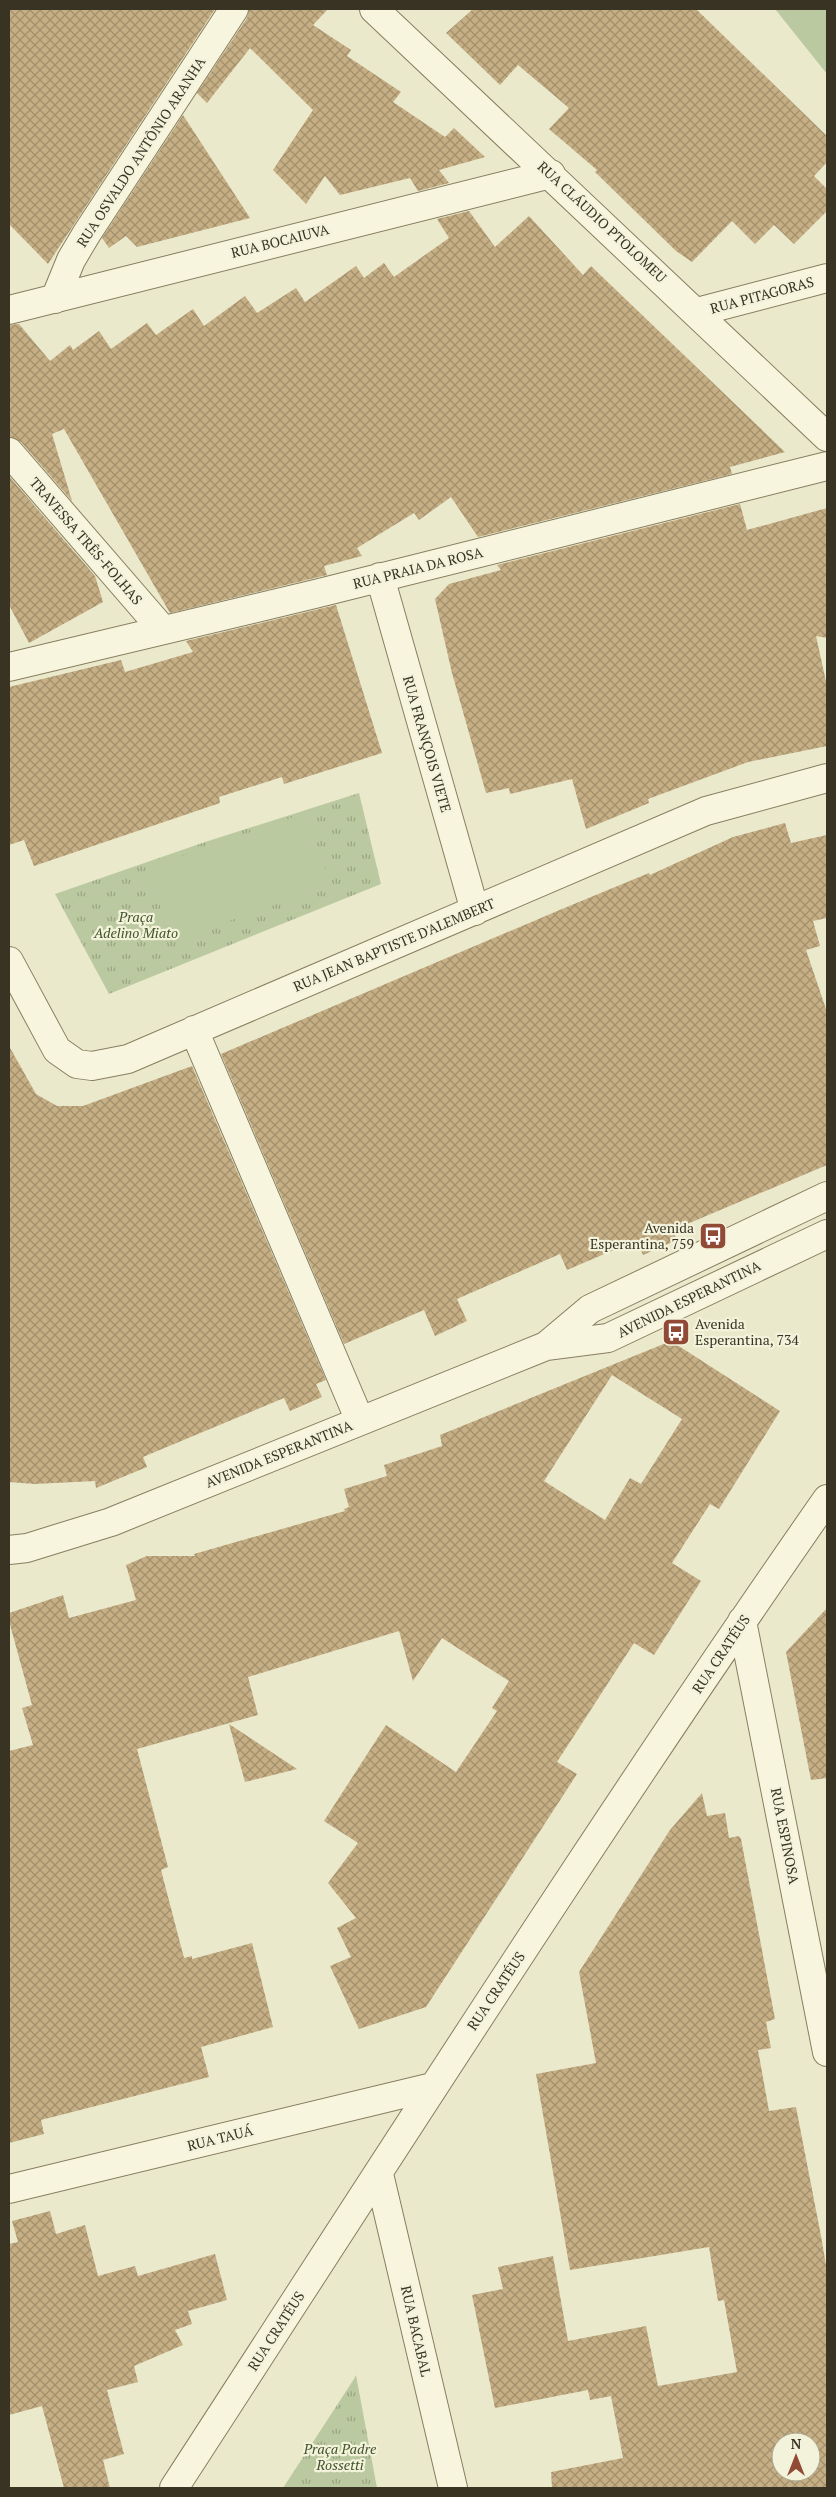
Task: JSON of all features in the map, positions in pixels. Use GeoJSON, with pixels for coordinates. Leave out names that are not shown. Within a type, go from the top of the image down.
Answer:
{"type":"FeatureCollection","features":[{"type":"Feature","properties":{"kind":"street","name":"RUA OSVALDO ANTÔNIO ARANHA"},"geometry":{"type":"LineString","coordinates":[[55,299],[71,260],[87,233],[234,9]]}},
{"type":"Feature","properties":{"kind":"street","name":"RUA CLÁUDIO PTOLOMEU"},"geometry":{"type":"LineString","coordinates":[[374,9],[551,174],[827,437]]}},
{"type":"Feature","properties":{"kind":"street","name":"RUA BOCAIUVA"},"geometry":{"type":"LineString","coordinates":[[9,310],[551,174]]}},
{"type":"Feature","properties":{"kind":"street","name":"RUA PITAGORAS"},"geometry":{"type":"LineString","coordinates":[[697,312],[827,278]]}},
{"type":"Feature","properties":{"kind":"street","name":"TRAVESSA TRÊS-FOLHAS"},"geometry":{"type":"LineString","coordinates":[[9,452],[162,630]]}},
{"type":"Feature","properties":{"kind":"street","name":"RUA PRAIA DA ROSA"},"geometry":{"type":"LineString","coordinates":[[9,667],[827,466]]}},
{"type":"Feature","properties":{"kind":"street","name":"RUA FRANÇOIS VIETE"},"geometry":{"type":"LineString","coordinates":[[380,577],[475,911]]}},
{"type":"Feature","properties":{"kind":"street","name":"RUA JEAN BAPTISTE D'ALEMBERT"},"geometry":{"type":"LineString","coordinates":[[9,961],[57,1050],[76,1064],[92,1066],[128,1059],[706,811],[827,778]]}},
{"type":"Feature","properties":{"kind":"street"},"geometry":{"type":"LineString","coordinates":[[194,1030],[360,1421]]}},
{"type":"Feature","properties":{"kind":"street","name":"AVENIDA ESPERANTINA"},"geometry":{"type":"LineString","coordinates":[[546,1346],[590,1309],[827,1196]]}},
{"type":"Feature","properties":{"kind":"street","name":"AVENIDA ESPERANTINA"},"geometry":{"type":"LineString","coordinates":[[9,1550],[27,1548],[111,1522],[546,1346],[608,1338],[827,1234]]}},
{"type":"Feature","properties":{"kind":"street","name":"RUA CRATÉUS"},"geometry":{"type":"LineString","coordinates":[[174,2488],[379,2174],[432,2087],[742,1621],[827,1499]]}},
{"type":"Feature","properties":{"kind":"street","name":"RUA ESPINOSA"},"geometry":{"type":"LineString","coordinates":[[742,1621],[827,2052]]}},
{"type":"Feature","properties":{"kind":"street","name":"RUA TAUÁ"},"geometry":{"type":"LineString","coordinates":[[9,2189],[432,2087]]}},
{"type":"Feature","properties":{"kind":"street","name":"RUA BACABAL"},"geometry":{"type":"LineString","coordinates":[[379,2174],[453,2488]]}},
{"type":"Feature","properties":{"kind":"green space"},"geometry":{"type":"Polygon","coordinates":[[[775,9],[827,9],[827,74],[775,9]]]}},
{"type":"Feature","properties":{"kind":"green space","name":"Praça Adelino Miato"},"geometry":{"type":"Polygon","coordinates":[[[359,793],[381,884],[109,994],[55,894],[205,842],[359,793]]]}},
{"type":"Feature","properties":{"kind":"green space"},"geometry":{"type":"Polygon","coordinates":[[[305,813],[331,885],[173,941],[147,868],[305,813]]]}},
{"type":"Feature","properties":{"kind":"green space","name":"Praça Padre Rossetti"},"geometry":{"type":"Polygon","coordinates":[[[356,2375],[377,2488],[283,2488],[354,2379],[356,2375]]]}},
{"type":"Feature","properties":{"kind":"building"},"geometry":{"type":"Polygon","coordinates":[[[9,9],[215,9],[48,264],[9,224],[9,9]]]}},
{"type":"Feature","properties":{"kind":"building"},"geometry":{"type":"Polygon","coordinates":[[[249,9],[328,9],[313,25],[351,50],[347,56],[401,92],[393,102],[445,137],[454,128],[485,157],[439,170],[449,183],[418,191],[410,178],[340,195],[325,176],[306,204],[273,170],[313,110],[250,48],[207,103],[197,93],[247,18],[249,9]]]}},
{"type":"Feature","properties":{"kind":"building"},"geometry":{"type":"Polygon","coordinates":[[[473,9],[696,9],[827,136],[827,162],[814,176],[827,189],[827,211],[794,244],[774,225],[755,244],[732,221],[692,262],[676,251],[595,172],[597,170],[549,129],[569,108],[518,65],[500,85],[446,33],[473,9]]]}},
{"type":"Feature","properties":{"kind":"building"},"geometry":{"type":"Polygon","coordinates":[[[183,115],[250,218],[137,247],[126,236],[109,248],[102,238],[183,115]]]}},
{"type":"Feature","properties":{"kind":"building"},"geometry":{"type":"Polygon","coordinates":[[[469,211],[495,247],[529,216],[583,275],[591,266],[785,452],[730,467],[732,474],[478,537],[451,497],[419,520],[414,513],[357,548],[362,556],[324,566],[327,575],[170,613],[64,429],[52,434],[72,501],[21,442],[9,437],[9,325],[19,324],[50,361],[70,345],[73,350],[99,331],[111,349],[147,323],[156,335],[193,309],[204,326],[245,296],[257,313],[296,288],[305,302],[356,266],[364,278],[384,263],[394,277],[449,238],[437,219],[469,211]]]}},
{"type":"Feature","properties":{"kind":"building"},"geometry":{"type":"Polygon","coordinates":[[[9,476],[95,576],[103,602],[29,643],[9,605],[9,476]]]}},
{"type":"Feature","properties":{"kind":"building"},"geometry":{"type":"Polygon","coordinates":[[[740,504],[747,530],[827,508],[827,638],[816,636],[827,686],[827,746],[748,762],[648,799],[649,803],[586,829],[572,779],[510,794],[509,788],[486,793],[452,673],[435,599],[449,584],[501,570],[497,565],[740,504]]]}},
{"type":"Feature","properties":{"kind":"building"},"geometry":{"type":"Polygon","coordinates":[[[336,605],[382,753],[284,784],[282,777],[219,797],[220,803],[34,866],[24,840],[9,845],[9,687],[121,660],[125,672],[193,652],[186,641],[336,605]]]}},
{"type":"Feature","properties":{"kind":"building"},"geometry":{"type":"Polygon","coordinates":[[[785,823],[791,843],[827,835],[827,918],[813,921],[820,946],[806,950],[827,1012],[827,1165],[673,1230],[677,1240],[643,1255],[637,1240],[567,1270],[560,1254],[457,1299],[467,1321],[435,1336],[424,1310],[344,1344],[221,1054],[562,909],[649,873],[650,875],[733,837],[785,823]]]}},
{"type":"Feature","properties":{"kind":"building"},"geometry":{"type":"Polygon","coordinates":[[[9,1046],[36,1094],[57,1106],[83,1106],[192,1066],[326,1380],[316,1384],[322,1397],[290,1411],[284,1398],[143,1457],[147,1467],[96,1488],[95,1481],[34,1484],[9,1482],[9,1046]]]}},
{"type":"Feature","properties":{"kind":"building"},"geometry":{"type":"Polygon","coordinates":[[[671,1341],[780,1411],[719,1509],[710,1504],[672,1563],[701,1581],[654,1655],[634,1643],[557,1762],[577,1774],[426,2007],[359,2029],[330,1966],[351,1957],[337,1928],[356,1918],[328,1883],[358,1843],[324,1821],[386,1725],[456,1772],[497,1711],[492,1708],[509,1681],[442,1638],[413,1681],[399,1631],[248,1677],[258,1715],[137,1749],[168,1867],[161,1870],[184,1958],[192,1956],[192,1959],[252,1943],[273,2027],[201,2047],[209,2077],[41,2120],[44,2134],[9,2143],[9,1751],[33,1745],[22,1708],[32,1705],[9,1621],[9,1613],[63,1595],[69,1618],[136,1600],[126,1565],[147,1556],[195,1556],[194,1554],[345,1511],[344,1509],[349,1507],[344,1489],[387,1476],[384,1465],[442,1446],[440,1435],[671,1341]],[[612,1375],[544,1481],[605,1520],[630,1478],[641,1484],[682,1419],[612,1375]]]}},
{"type":"Feature","properties":{"kind":"building"},"geometry":{"type":"Polygon","coordinates":[[[827,1608],[827,1778],[811,1780],[786,1652],[827,1608]]]}},
{"type":"Feature","properties":{"kind":"building"},"geometry":{"type":"Polygon","coordinates":[[[229,1724],[297,1769],[245,1782],[229,1724]]]}},
{"type":"Feature","properties":{"kind":"building"},"geometry":{"type":"Polygon","coordinates":[[[702,1793],[707,1816],[725,1813],[729,1838],[739,1836],[741,1839],[775,2019],[766,2022],[771,2048],[758,2050],[769,2111],[796,2107],[821,2236],[827,2271],[827,2488],[552,2488],[551,2472],[623,2458],[611,2396],[590,2400],[588,2390],[495,2408],[472,2295],[503,2289],[498,2267],[553,2256],[568,2341],[646,2326],[658,2386],[737,2372],[724,2300],[718,2301],[709,2247],[570,2270],[536,2074],[596,2063],[579,1972],[670,1830],[702,1793]]]}},
{"type":"Feature","properties":{"kind":"building"},"geometry":{"type":"Polygon","coordinates":[[[50,2211],[56,2234],[85,2225],[98,2276],[135,2266],[138,2276],[215,2254],[227,2300],[188,2311],[192,2324],[175,2330],[183,2345],[134,2366],[138,2382],[107,2390],[124,2454],[103,2460],[110,2488],[64,2488],[42,2406],[9,2415],[9,2244],[18,2242],[12,2221],[50,2211]]]}},
{"type":"Feature","properties":{"kind":"place","name":"Avenida Esperantina, 759"},"geometry":{"type":"Point","coordinates":[713,1236]}},
{"type":"Feature","properties":{"kind":"place","name":"Avenida Esperantina, 734"},"geometry":{"type":"Point","coordinates":[676,1332]}}]}
